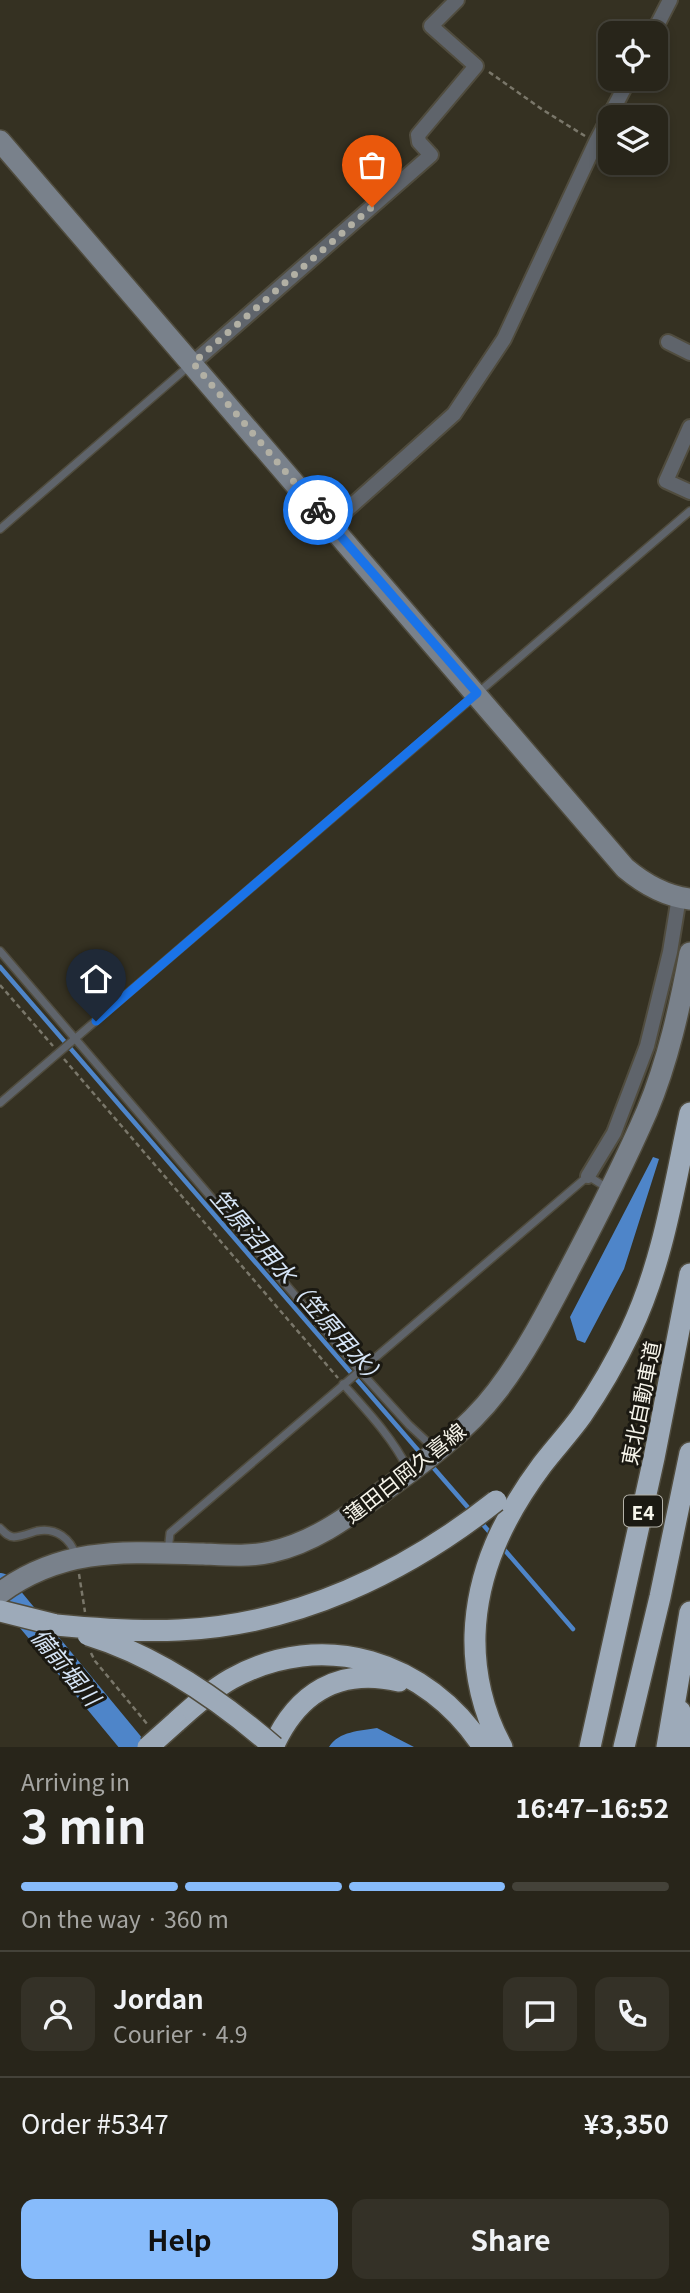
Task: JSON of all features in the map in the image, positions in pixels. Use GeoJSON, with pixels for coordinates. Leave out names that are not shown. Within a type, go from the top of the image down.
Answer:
{"type":"FeatureCollection","features":[{"type":"Feature","properties":{"kind":"highway"},"geometry":{"type":"LineString","coordinates":[[56,1625],[129,1631],[181,1630],[276,1615],[331,1597],[399,1567],[461,1528],[502,1508],[565,1437],[598,1391],[630,1333],[657,1263],[690,1112]]}},
{"type":"Feature","properties":{"kind":"highway","name":"東北自動車道"},"geometry":{"type":"LineString","coordinates":[[590,1747],[654,1458],[690,1274]]}},
{"type":"Feature","properties":{"kind":"highway","name":"E4"},"geometry":{"type":"LineString","coordinates":[[624,1747],[660,1597],[690,1453]]}},
{"type":"Feature","properties":{"kind":"highway"},"geometry":{"type":"LineString","coordinates":[[502,1508],[479,1593],[475,1632],[475,1651],[482,1694],[494,1733],[502,1747]]}},
{"type":"Feature","properties":{"kind":"highway"},"geometry":{"type":"LineString","coordinates":[[0,1611],[56,1625],[118,1647],[175,1675],[241,1719],[274,1747],[286,1720],[300,1703],[318,1690],[340,1681],[363,1677],[388,1679],[413,1686],[444,1703]]}},
{"type":"Feature","properties":{"kind":"highway"},"geometry":{"type":"LineString","coordinates":[[667,1747],[690,1612]]}},
{"type":"Feature","properties":{"kind":"highway"},"geometry":{"type":"LineString","coordinates":[[148,1747],[218,1687],[250,1670],[293,1656],[318,1654],[371,1661],[433,1691],[473,1732],[483,1747]]}},
{"type":"Feature","properties":{"kind":"highway"},"geometry":{"type":"LineString","coordinates":[[680,1671],[682,1730],[686,1747]]}},
{"type":"Feature","properties":{"kind":"street"},"geometry":{"type":"LineString","coordinates":[[193,363],[431,155],[419,142],[418,135],[476,66],[431,26],[457,0]]}},
{"type":"Feature","properties":{"kind":"street"},"geometry":{"type":"LineString","coordinates":[[659,21],[670,0]]}},
{"type":"Feature","properties":{"kind":"street"},"geometry":{"type":"LineString","coordinates":[[330,525],[454,414],[505,339],[596,142],[623,91]]}},
{"type":"Feature","properties":{"kind":"street"},"geometry":{"type":"LineString","coordinates":[[0,141],[625,868],[640,881],[663,893],[685,898],[647,1046],[614,1133],[588,1176]]}},
{"type":"Feature","properties":{"kind":"street"},"geometry":{"type":"LineString","coordinates":[[668,342],[690,354]]}},
{"type":"Feature","properties":{"kind":"street"},"geometry":{"type":"LineString","coordinates":[[690,427],[666,481],[690,492]]}},
{"type":"Feature","properties":{"kind":"street","name":"蓮田白岡久喜線"},"geometry":{"type":"LineString","coordinates":[[0,1593],[24,1576],[76,1557],[127,1552],[228,1555],[270,1552],[309,1539],[340,1522],[436,1451],[468,1423],[497,1391],[534,1335],[610,1190],[647,1110],[667,1055],[690,953]]}},
{"type":"Feature","properties":{"kind":"street"},"geometry":{"type":"LineString","coordinates":[[690,1637],[685,1658],[684,1689],[690,1720]]}},
{"type":"Feature","properties":{"kind":"lane"},"geometry":{"type":"LineString","coordinates":[[0,528],[193,363]]}},
{"type":"Feature","properties":{"kind":"lane"},"geometry":{"type":"LineString","coordinates":[[0,1103],[690,511]]}},
{"type":"Feature","properties":{"kind":"lane"},"geometry":{"type":"LineString","coordinates":[[0,951],[359,1370],[436,1451]]}},
{"type":"Feature","properties":{"kind":"lane"},"geometry":{"type":"LineString","coordinates":[[168,1553],[170,1533],[588,1176],[610,1190]]}},
{"type":"Feature","properties":{"kind":"lane"},"geometry":{"type":"LineString","coordinates":[[343,1384],[374,1419],[409,1471]]}},
{"type":"Feature","properties":{"kind":"lane"},"geometry":{"type":"LineString","coordinates":[[0,1528],[15,1537],[42,1530],[58,1533],[68,1538],[76,1557]]}},
{"type":"Feature","properties":{"kind":"path"},"geometry":{"type":"LineString","coordinates":[[476,66],[488,71],[543,110],[596,142]]}},
{"type":"Feature","properties":{"kind":"path"},"geometry":{"type":"LineString","coordinates":[[0,985],[343,1384]]}},
{"type":"Feature","properties":{"kind":"water"},"geometry":{"type":"Polygon","coordinates":[[[653,1157],[659,1159],[624,1269],[585,1343],[577,1340],[570,1317],[653,1157]]]}},
{"type":"Feature","properties":{"kind":"water"},"geometry":{"type":"Polygon","coordinates":[[[377,1728],[414,1747],[329,1747],[344,1735],[377,1728]]]}},
{"type":"Feature","properties":{"kind":"waterway","name":"笠原沼用水（笠原用水）"},"geometry":{"type":"LineString","coordinates":[[0,967],[423,1456]]}},
{"type":"Feature","properties":{"kind":"waterway","name":"笠原沼用水（笠原用水）"},"geometry":{"type":"LineString","coordinates":[[431,1465],[471,1511]]}},
{"type":"Feature","properties":{"kind":"waterway","name":"笠原沼用水（笠原用水）"},"geometry":{"type":"LineString","coordinates":[[479,1520],[492,1535]]}},
{"type":"Feature","properties":{"kind":"waterway","name":"笠原沼用水（笠原用水）"},"geometry":{"type":"LineString","coordinates":[[502,1547],[573,1629]]}},
{"type":"Feature","properties":{"kind":"waterway","name":"備前堀川"},"geometry":{"type":"LineString","coordinates":[[0,1585],[134,1747]]}},
{"type":"Feature","properties":{"kind":"way so far"},"geometry":{"type":"LineString","coordinates":[[318,510],[193,363],[372,207]]}},
{"type":"Feature","properties":{"kind":"route"},"geometry":{"type":"LineString","coordinates":[[96,1021],[477,693],[318,510]]}}]}
